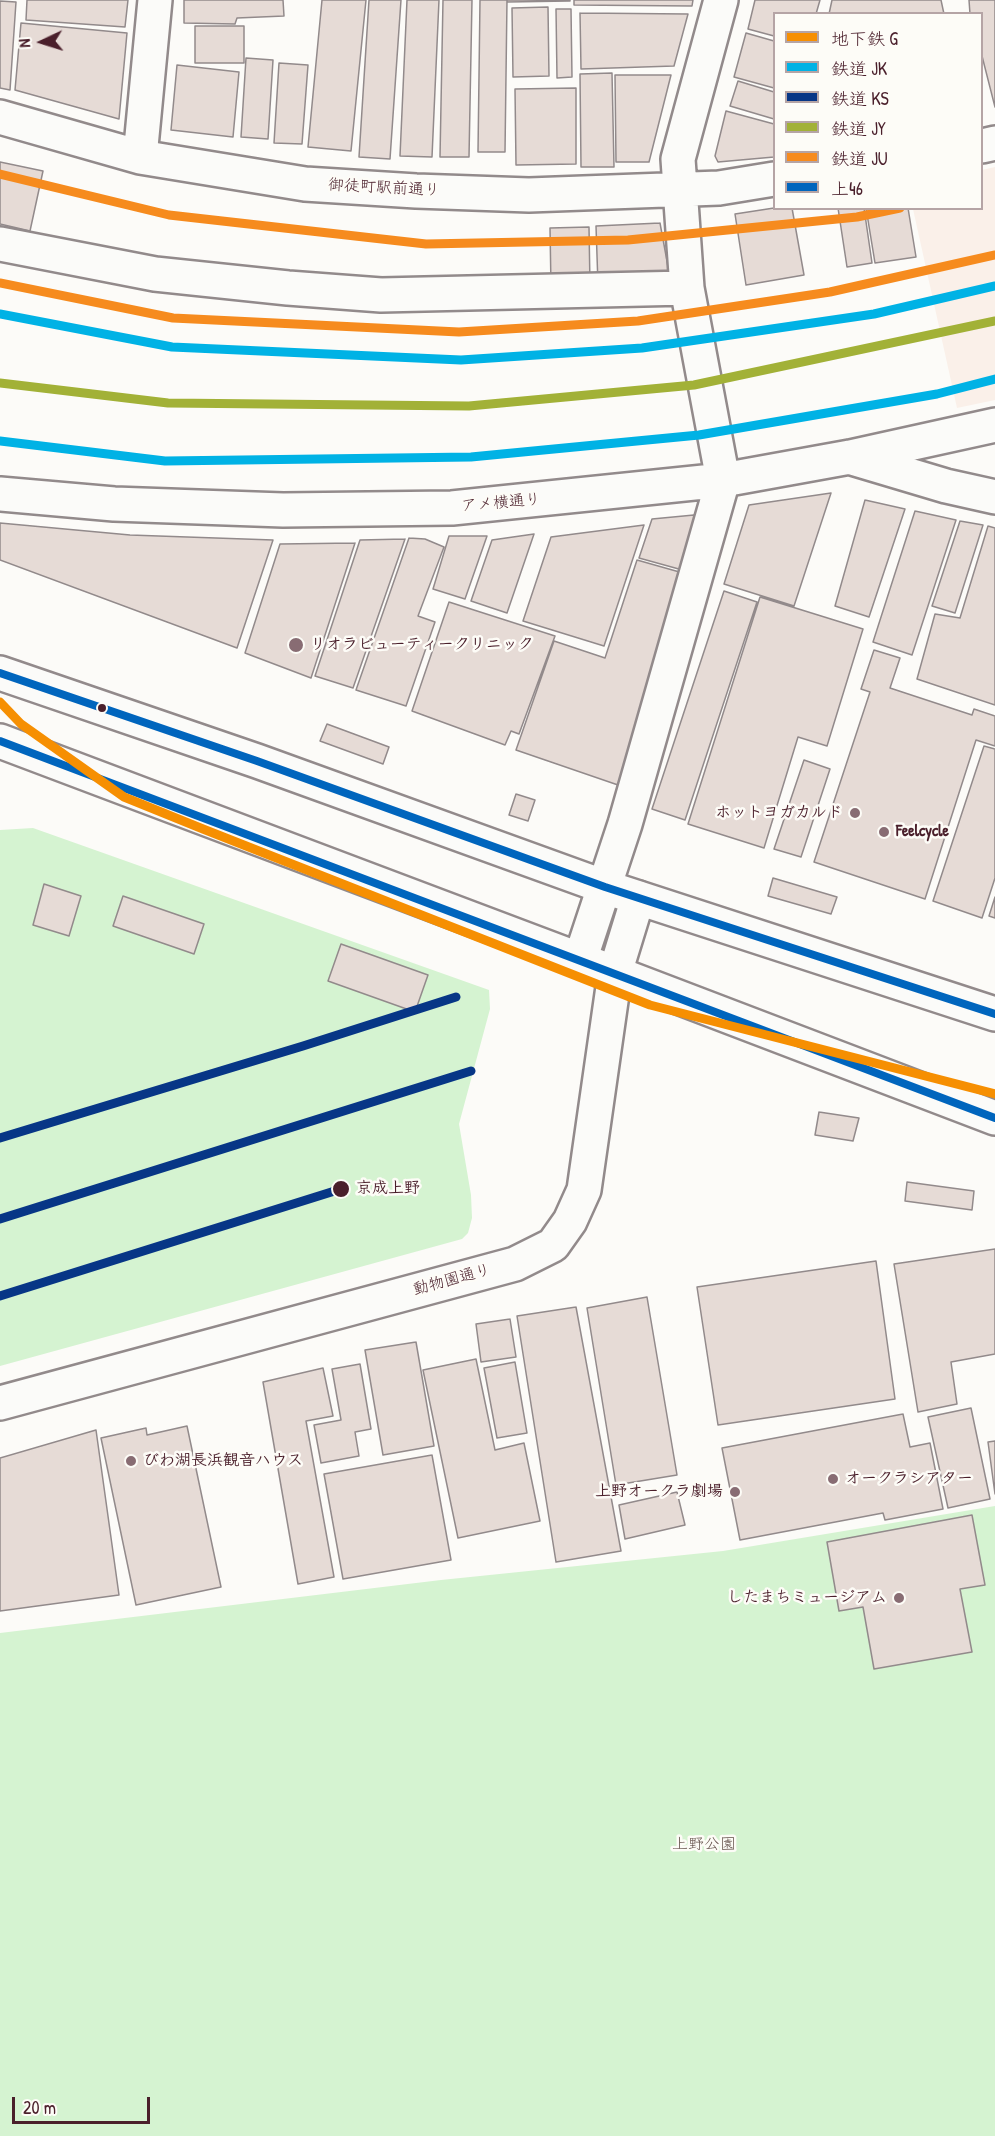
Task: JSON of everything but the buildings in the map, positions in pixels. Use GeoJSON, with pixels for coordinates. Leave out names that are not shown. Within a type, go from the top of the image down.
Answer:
{"type":"FeatureCollection","features":[{"type":"Feature","properties":{"kind":"street"},"geometry":{"type":"LineString","coordinates":[[140,157],[155,0]]}},
{"type":"Feature","properties":{"kind":"street"},"geometry":{"type":"LineString","coordinates":[[580,960],[625,824],[723,480],[687,288],[678,159],[721,0]]}},
{"type":"Feature","properties":{"kind":"street","name":"御徒町駅前通り"},"geometry":{"type":"LineString","coordinates":[[0,117],[140,157],[305,184],[529,195],[719,188],[773,179]]}},
{"type":"Feature","properties":{"kind":"street"},"geometry":{"type":"LineString","coordinates":[[0,244],[155,273],[288,288],[381,295],[687,288]]}},
{"type":"Feature","properties":{"kind":"street","name":"アメ横通り"},"geometry":{"type":"LineString","coordinates":[[0,494],[114,504],[321,511],[452,508],[723,480],[850,458],[995,425]]}},
{"type":"Feature","properties":{"kind":"street"},"geometry":{"type":"LineString","coordinates":[[850,458],[995,498]]}},
{"type":"Feature","properties":{"kind":"street"},"geometry":{"type":"LineString","coordinates":[[0,674],[257,761],[605,887],[995,1014]]}},
{"type":"Feature","properties":{"kind":"street"},"geometry":{"type":"LineString","coordinates":[[0,741],[995,1118]]}},
{"type":"Feature","properties":{"kind":"street","name":"動物園通り"},"geometry":{"type":"LineString","coordinates":[[0,1403],[515,1264],[553,1245],[570,1221],[584,1190],[615,973],[638,898]]}},
{"type":"Feature","properties":{"kind":"shaded area"},"geometry":{"type":"Polygon","coordinates":[[[995,167],[995,400],[957,408],[913,210],[983,210],[983,170],[995,167]]]}},
{"type":"Feature","properties":{"kind":"green space"},"geometry":{"type":"Polygon","coordinates":[[[33,828],[489,990],[490,1009],[459,1124],[471,1195],[472,1218],[468,1233],[462,1239],[0,1366],[0,830],[33,828]]]}},
{"type":"Feature","properties":{"kind":"green space","name":"上野公園"},"geometry":{"type":"Polygon","coordinates":[[[995,1506],[995,2136],[0,2136],[0,1633],[441,1580],[723,1551],[995,1506]]]}},
{"type":"Feature","properties":{"kind":"metro line","name":"G"},"geometry":{"type":"LineString","coordinates":[[0,702],[21,724],[124,797],[203,829],[650,1005],[995,1094]]}},
{"type":"Feature","properties":{"kind":"rail line","name":"JU"},"geometry":{"type":"LineString","coordinates":[[0,174],[169,215],[426,244],[628,240],[857,217],[890,210]]}},
{"type":"Feature","properties":{"kind":"rail line","name":"JU"},"geometry":{"type":"LineString","coordinates":[[0,283],[173,318],[459,332],[638,321],[830,292],[995,255]]}},
{"type":"Feature","properties":{"kind":"rail line","name":"JK"},"geometry":{"type":"LineString","coordinates":[[0,314],[172,347],[461,360],[642,348],[874,314],[995,286]]}},
{"type":"Feature","properties":{"kind":"rail line","name":"JY"},"geometry":{"type":"LineString","coordinates":[[0,383],[168,403],[469,406],[694,385],[995,321]]}},
{"type":"Feature","properties":{"kind":"rail line","name":"JK"},"geometry":{"type":"LineString","coordinates":[[0,441],[165,461],[471,457],[699,435],[937,394],[995,379]]}},
{"type":"Feature","properties":{"kind":"rail line","name":"KS"},"geometry":{"type":"LineString","coordinates":[[0,1138],[456,997]]}},
{"type":"Feature","properties":{"kind":"rail line","name":"KS"},"geometry":{"type":"LineString","coordinates":[[0,1219],[471,1071]]}},
{"type":"Feature","properties":{"kind":"rail line","name":"KS"},"geometry":{"type":"LineString","coordinates":[[0,1296],[341,1189]]}},
{"type":"Feature","properties":{"kind":"transit line","name":"上46"},"geometry":{"type":"LineString","coordinates":[[0,673],[257,761],[605,887],[995,1014]]}},
{"type":"Feature","properties":{"kind":"transit line","name":"上46"},"geometry":{"type":"LineString","coordinates":[[0,741],[995,1118]]}},
{"type":"Feature","properties":{"kind":"place","name":"リオラビューティークリニック"},"geometry":{"type":"Point","coordinates":[296,645]}},
{"type":"Feature","properties":{"kind":"place","name":"ホットヨガカルド"},"geometry":{"type":"Point","coordinates":[855,813]}},
{"type":"Feature","properties":{"kind":"place","name":"Feelcycle"},"geometry":{"type":"Point","coordinates":[884,832]}},
{"type":"Feature","properties":{"kind":"place","name":"京成上野"},"geometry":{"type":"Point","coordinates":[341,1189]}},
{"type":"Feature","properties":{"kind":"place","name":"びわ湖長浜観音ハウス"},"geometry":{"type":"Point","coordinates":[131,1461]}},
{"type":"Feature","properties":{"kind":"place","name":"オークラシアター"},"geometry":{"type":"Point","coordinates":[833,1479]}},
{"type":"Feature","properties":{"kind":"place","name":"上野オークラ劇場"},"geometry":{"type":"Point","coordinates":[735,1492]}},
{"type":"Feature","properties":{"kind":"place","name":"したまちミュージアム"},"geometry":{"type":"Point","coordinates":[899,1598]}}]}
